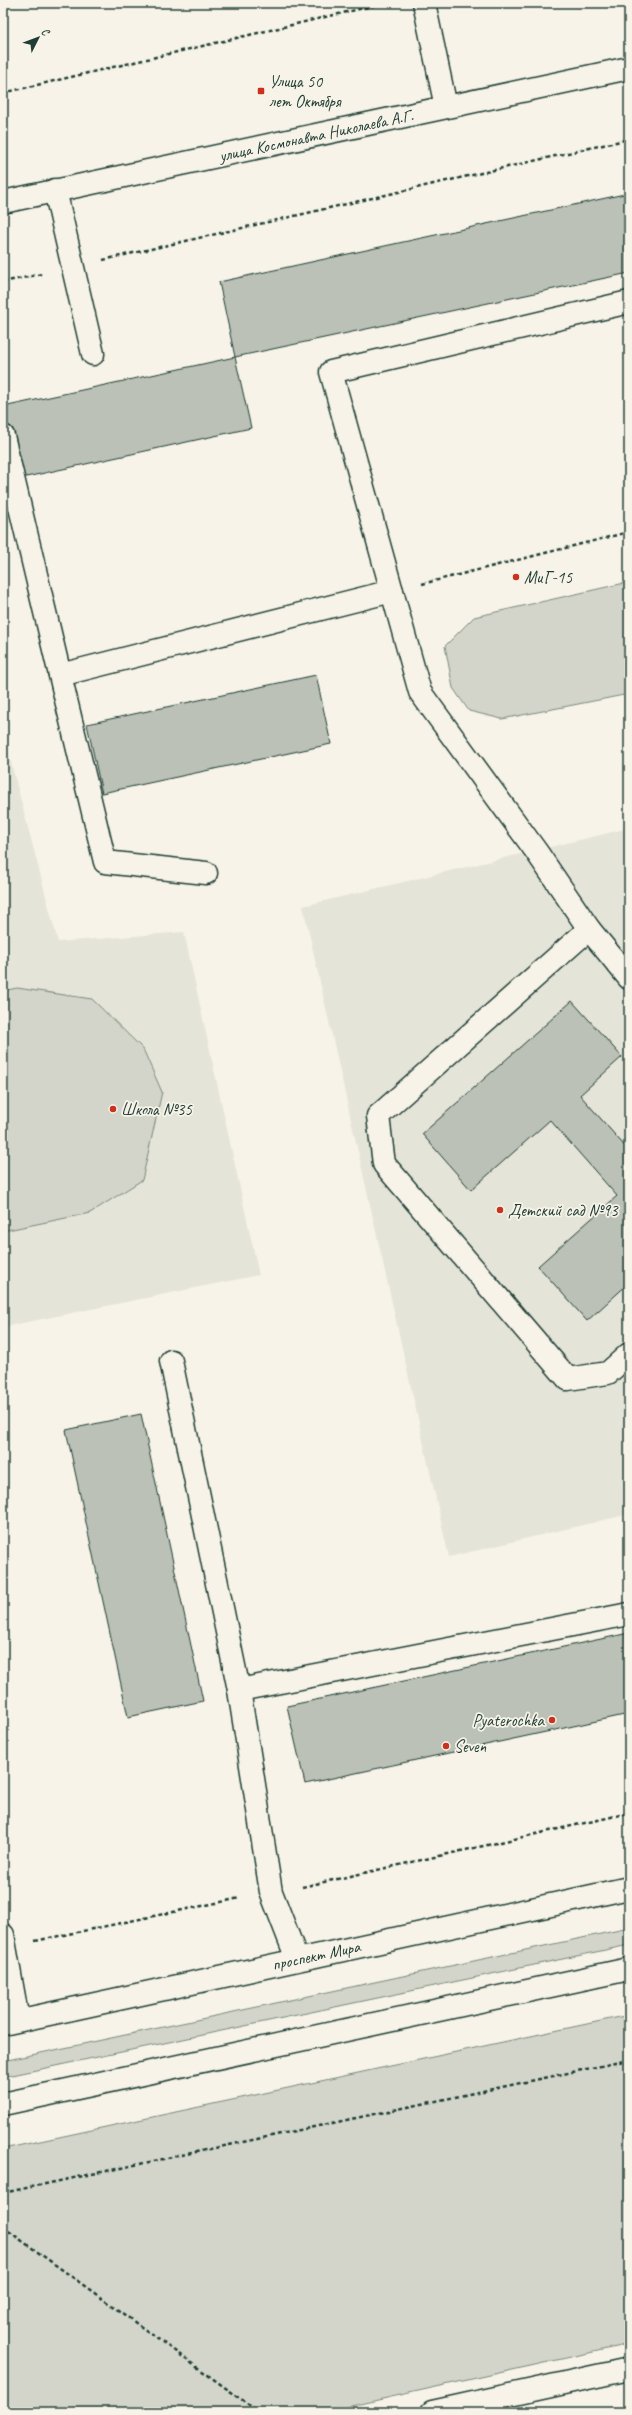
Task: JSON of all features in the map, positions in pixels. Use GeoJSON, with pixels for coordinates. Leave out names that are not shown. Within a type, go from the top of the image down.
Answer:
{"type":"FeatureCollection","features":[{"type":"Feature","properties":{"kind":"main road"},"geometry":{"type":"LineString","coordinates":[[424,3],[446,107]]}},
{"type":"Feature","properties":{"kind":"main road","name":"улица Космонавта Николаева А.Г."},"geometry":{"type":"LineString","coordinates":[[3,202],[629,68]]}},
{"type":"Feature","properties":{"kind":"main road"},"geometry":{"type":"LineString","coordinates":[[55,190],[93,354]]}},
{"type":"Feature","properties":{"kind":"main road"},"geometry":{"type":"LineString","coordinates":[[629,302],[331,372],[420,692],[536,851],[589,929],[629,978]]}},
{"type":"Feature","properties":{"kind":"main road"},"geometry":{"type":"LineString","coordinates":[[3,436],[105,862],[206,873]]}},
{"type":"Feature","properties":{"kind":"main road"},"geometry":{"type":"LineString","coordinates":[[60,675],[392,591]]}},
{"type":"Feature","properties":{"kind":"main road"},"geometry":{"type":"LineString","coordinates":[[589,929],[378,1116],[384,1164],[568,1379],[608,1373],[629,1354]]}},
{"type":"Feature","properties":{"kind":"main road"},"geometry":{"type":"LineString","coordinates":[[171,1361],[239,1690],[271,1892],[297,1959]]}},
{"type":"Feature","properties":{"kind":"main road"},"geometry":{"type":"LineString","coordinates":[[239,1690],[629,1614]]}},
{"type":"Feature","properties":{"kind":"main road","name":"проспект Мира"},"geometry":{"type":"LineString","coordinates":[[11,2022],[629,1888]]}},
{"type":"Feature","properties":{"kind":"main road"},"geometry":{"type":"LineString","coordinates":[[3,1935],[11,2022]]}},
{"type":"Feature","properties":{"kind":"main road"},"geometry":{"type":"LineString","coordinates":[[3,2104],[629,1969]]}},
{"type":"Feature","properties":{"kind":"main road"},"geometry":{"type":"LineString","coordinates":[[432,2412],[629,2368]]}},
{"type":"Feature","properties":{"kind":"path"},"geometry":{"type":"LineString","coordinates":[[3,93],[385,3]]}},
{"type":"Feature","properties":{"kind":"path"},"geometry":{"type":"LineString","coordinates":[[3,282],[629,139]]}},
{"type":"Feature","properties":{"kind":"path"},"geometry":{"type":"LineString","coordinates":[[392,591],[629,532]]}},
{"type":"Feature","properties":{"kind":"path"},"geometry":{"type":"LineString","coordinates":[[299,1887],[629,1813]]}},
{"type":"Feature","properties":{"kind":"path"},"geometry":{"type":"LineString","coordinates":[[32,1942],[243,1897]]}},
{"type":"Feature","properties":{"kind":"path"},"geometry":{"type":"LineString","coordinates":[[3,2193],[629,2060]]}},
{"type":"Feature","properties":{"kind":"path"},"geometry":{"type":"LineString","coordinates":[[3,2227],[259,2412]]}},
{"type":"Feature","properties":{"kind":"shaded area"},"geometry":{"type":"Polygon","coordinates":[[[629,582],[629,694],[502,719],[469,711],[453,688],[445,646],[474,617],[629,582]]]}},
{"type":"Feature","properties":{"kind":"shaded area","name":"Школа №35"},"geometry":{"type":"Polygon","coordinates":[[[3,732],[58,942],[184,932],[259,1275],[3,1327],[3,732]]]}},
{"type":"Feature","properties":{"kind":"shaded area","name":"Детский сад №93"},"geometry":{"type":"Polygon","coordinates":[[[629,828],[629,1514],[449,1557],[303,906],[629,828]]]}},
{"type":"Feature","properties":{"kind":"shaded area"},"geometry":{"type":"Polygon","coordinates":[[[17,988],[92,999],[143,1049],[162,1092],[142,1180],[90,1213],[3,1231],[3,991],[17,988]]]}},
{"type":"Feature","properties":{"kind":"shaded area"},"geometry":{"type":"Polygon","coordinates":[[[629,1928],[629,1945],[3,2077],[3,2061],[629,1928]]]}},
{"type":"Feature","properties":{"kind":"shaded area"},"geometry":{"type":"Polygon","coordinates":[[[629,2015],[629,2344],[324,2412],[3,2412],[3,2149],[629,2015]]]}},
{"type":"Feature","properties":{"kind":"building"},"geometry":{"type":"Polygon","coordinates":[[[629,193],[629,273],[235,357],[219,282],[629,193]]]}},
{"type":"Feature","properties":{"kind":"building"},"geometry":{"type":"Polygon","coordinates":[[[235,357],[251,428],[17,479],[3,407],[235,357]]]}},
{"type":"Feature","properties":{"kind":"building"},"geometry":{"type":"Polygon","coordinates":[[[316,675],[331,744],[102,793],[87,724],[316,675]]]}},
{"type":"Feature","properties":{"kind":"building"},"geometry":{"type":"Polygon","coordinates":[[[572,1001],[622,1057],[580,1095],[629,1151],[629,1283],[587,1321],[538,1266],[617,1196],[550,1120],[471,1190],[422,1134],[572,1001]]]}},
{"type":"Feature","properties":{"kind":"building"},"geometry":{"type":"Polygon","coordinates":[[[141,1414],[203,1701],[128,1717],[66,1430],[141,1414]]]}},
{"type":"Feature","properties":{"kind":"building"},"geometry":{"type":"Polygon","coordinates":[[[629,1633],[629,1714],[305,1784],[287,1706],[629,1633]]]}},
{"type":"Feature","properties":{"kind":"place","name":"Улица 50 лет Октября"},"geometry":{"type":"Point","coordinates":[261,91]}},
{"type":"Feature","properties":{"kind":"place","name":"МиГ-15"},"geometry":{"type":"Point","coordinates":[516,577]}},
{"type":"Feature","properties":{"kind":"place","name":"Школа №35"},"geometry":{"type":"Point","coordinates":[113,1109]}},
{"type":"Feature","properties":{"kind":"place","name":"Детский сад №93"},"geometry":{"type":"Point","coordinates":[500,1210]}},
{"type":"Feature","properties":{"kind":"place","name":"Pyaterochka"},"geometry":{"type":"Point","coordinates":[552,1720]}},
{"type":"Feature","properties":{"kind":"place","name":"Seven"},"geometry":{"type":"Point","coordinates":[446,1746]}}]}
